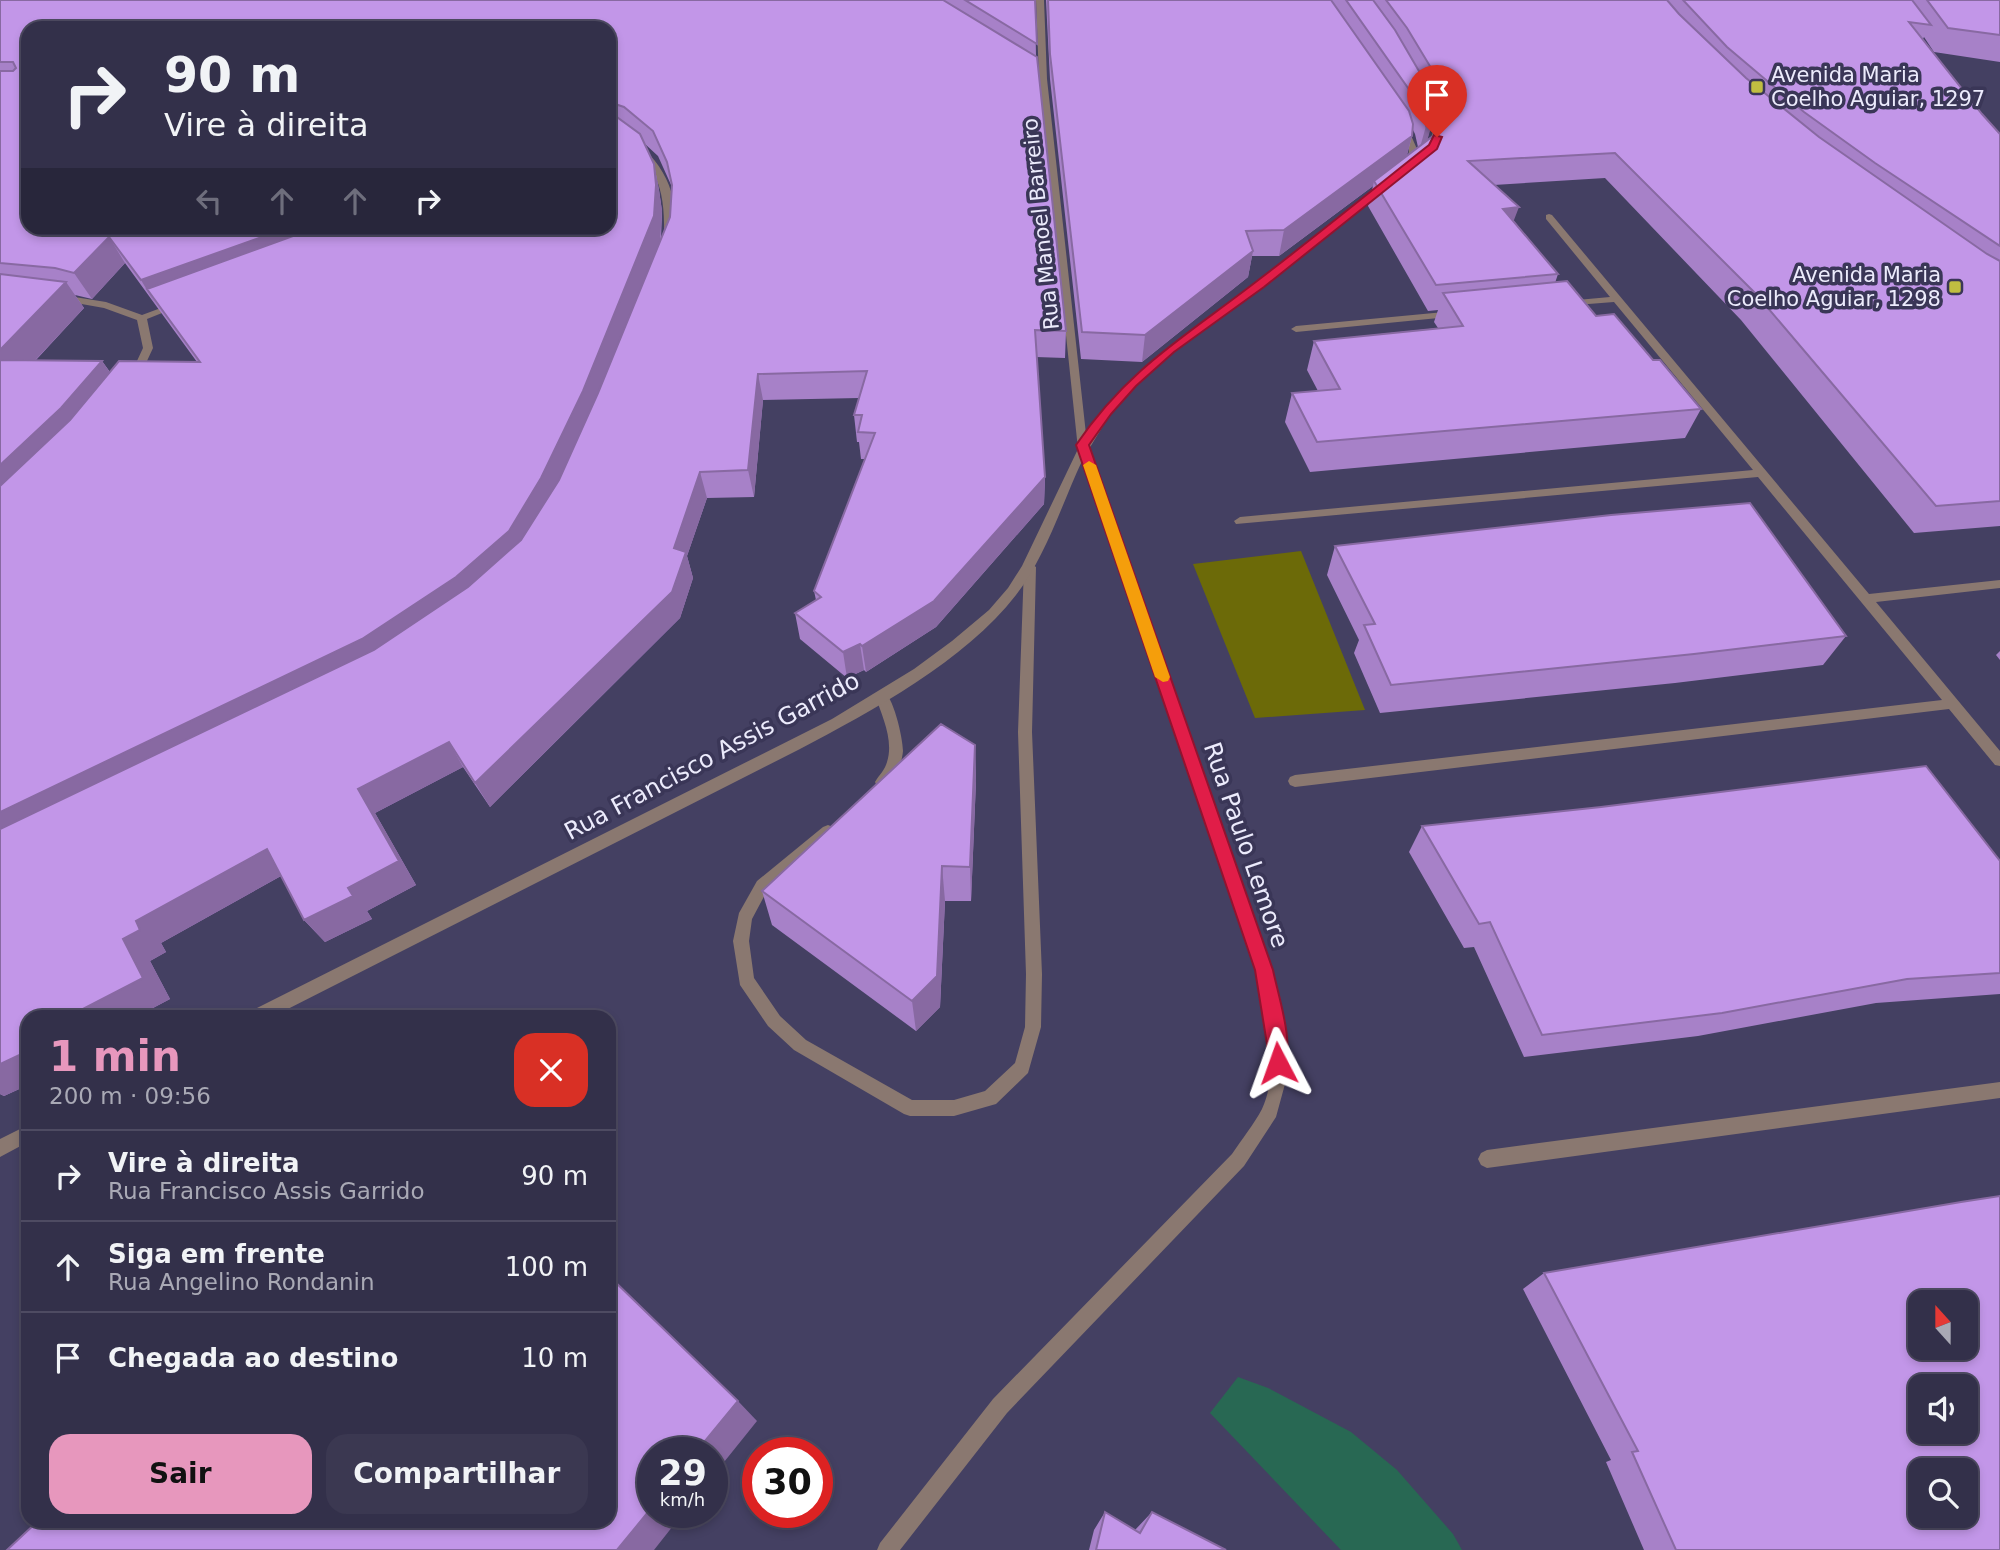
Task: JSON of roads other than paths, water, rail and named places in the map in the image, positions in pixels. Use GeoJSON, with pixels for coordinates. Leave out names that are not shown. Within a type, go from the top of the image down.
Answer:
{"type":"FeatureCollection","features":[{"type":"Feature","properties":{"kind":"street","name":"Rua Manoel Barreiro"},"geometry":{"type":"LineString","coordinates":[[1040,0],[1043,79],[1082,445]]}},
{"type":"Feature","properties":{"kind":"street"},"geometry":{"type":"LineString","coordinates":[[1034,73],[1043,79]]}},
{"type":"Feature","properties":{"kind":"street"},"geometry":{"type":"LineString","coordinates":[[1401,172],[1434,146],[1437,137],[1437,126],[1416,90]]}},
{"type":"Feature","properties":{"kind":"street"},"geometry":{"type":"LineString","coordinates":[[1398,118],[1413,149],[1412,163]]}},
{"type":"Feature","properties":{"kind":"street"},"geometry":{"type":"LineString","coordinates":[[616,133],[625,136],[652,157],[666,189],[670,211],[668,243]]}},
{"type":"Feature","properties":{"kind":"street"},"geometry":{"type":"LineString","coordinates":[[616,139],[625,136]]}},
{"type":"Feature","properties":{"kind":"street","name":"Rua Francisco Assis Garrido"},"geometry":{"type":"LineString","coordinates":[[269,1010],[829,728],[925,669],[995,611],[1030,567],[1082,445],[1132,383],[1170,350],[1260,285],[1390,180]]}},
{"type":"Feature","properties":{"kind":"street"},"geometry":{"type":"LineString","coordinates":[[1549,217],[2000,761]]}},
{"type":"Feature","properties":{"kind":"street"},"geometry":{"type":"LineString","coordinates":[[53,296],[106,305],[142,318],[193,299]]}},
{"type":"Feature","properties":{"kind":"street"},"geometry":{"type":"LineString","coordinates":[[1561,304],[1617,299]]}},
{"type":"Feature","properties":{"kind":"street"},"geometry":{"type":"LineString","coordinates":[[1296,329],[1464,313]]}},
{"type":"Feature","properties":{"kind":"street"},"geometry":{"type":"LineString","coordinates":[[130,384],[148,348],[142,318]]}},
{"type":"Feature","properties":{"kind":"street","name":"Rua Paulo Lemore"},"geometry":{"type":"LineString","coordinates":[[887,1550],[1000,1406],[1238,1160],[1270,1111],[1277,1084],[1278,1041],[1264,970],[1082,445]]}},
{"type":"Feature","properties":{"kind":"street"},"geometry":{"type":"LineString","coordinates":[[1240,521],[1761,473]]}},
{"type":"Feature","properties":{"kind":"street"},"geometry":{"type":"LineString","coordinates":[[844,817],[762,886],[744,918],[741,941],[747,980],[774,1021],[800,1045],[910,1108],[954,1108],[990,1098],[1022,1067],[1033,1027],[1034,975],[1025,732],[1030,567]]}},
{"type":"Feature","properties":{"kind":"street"},"geometry":{"type":"LineString","coordinates":[[1865,599],[2000,584]]}},
{"type":"Feature","properties":{"kind":"street"},"geometry":{"type":"LineString","coordinates":[[874,789],[893,770],[897,756],[882,695]]}},
{"type":"Feature","properties":{"kind":"street"},"geometry":{"type":"LineString","coordinates":[[1295,781],[1952,704]]}},
{"type":"Feature","properties":{"kind":"street"},"geometry":{"type":"LineString","coordinates":[[1487,1159],[2000,1090]]}},
{"type":"Feature","properties":{"kind":"street"},"geometry":{"type":"LineString","coordinates":[[0,1148],[21,1137]]}},
{"type":"Feature","properties":{"kind":"place","name":"Avenida Maria Coelho Aguiar, 1297"},"geometry":{"type":"Point","coordinates":[1757,87]}},
{"type":"Feature","properties":{"kind":"place","name":"Avenida Maria Coelho Aguiar, 1298"},"geometry":{"type":"Point","coordinates":[1955,287]}}]}
